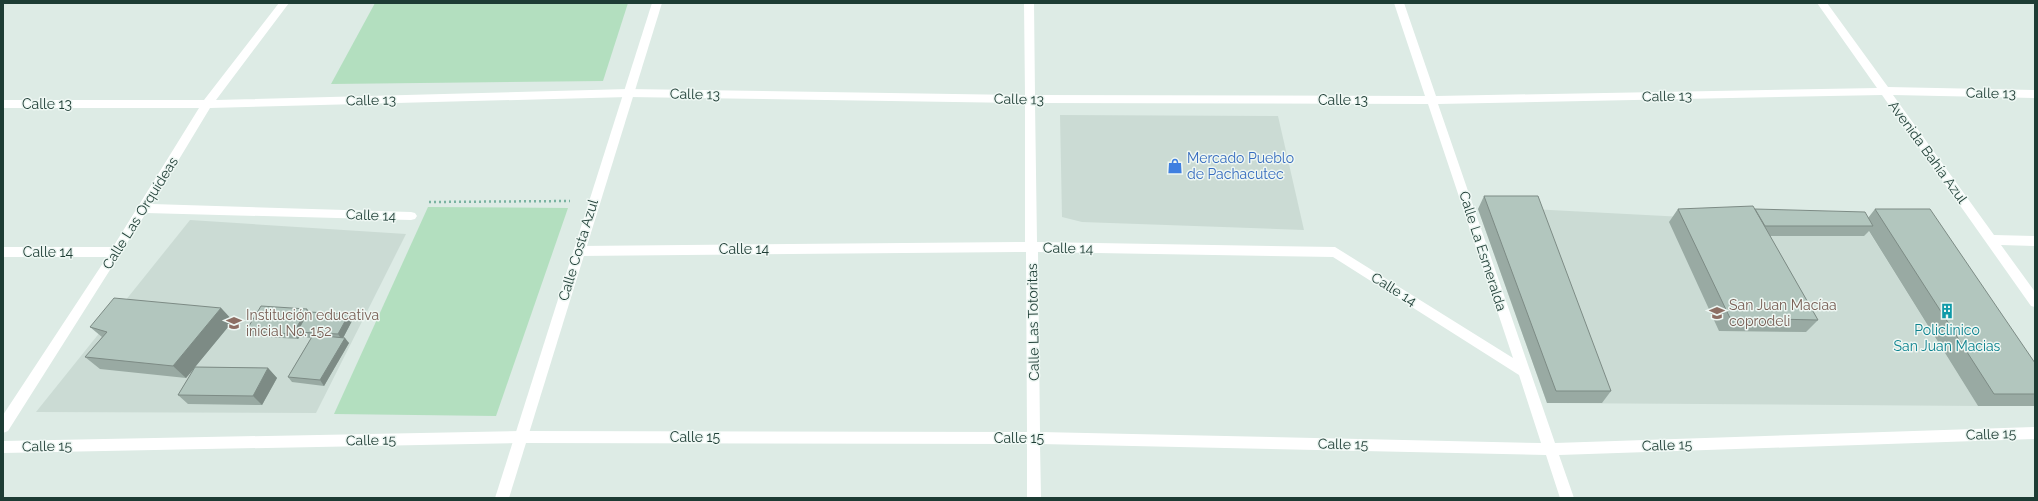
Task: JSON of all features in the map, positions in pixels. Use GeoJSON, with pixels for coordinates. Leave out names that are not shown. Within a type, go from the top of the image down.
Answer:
{"type":"FeatureCollection","features":[{"type":"Feature","properties":{"kind":"street","name":"Calle Las Orquídeas"},"geometry":{"type":"LineString","coordinates":[[3,427],[116,252],[207,104],[284,3]]}},
{"type":"Feature","properties":{"kind":"street","name":"Calle Costa Azul"},"geometry":{"type":"LineString","coordinates":[[502,498],[657,3]]}},
{"type":"Feature","properties":{"kind":"street","name":"Calle Las Totoritas"},"geometry":{"type":"LineString","coordinates":[[1029,3],[1034,498]]}},
{"type":"Feature","properties":{"kind":"street","name":"Calle La Esmeralda"},"geometry":{"type":"LineString","coordinates":[[1399,3],[1523,371],[1568,498]]}},
{"type":"Feature","properties":{"kind":"street","name":"Avenida Bahía Azul"},"geometry":{"type":"LineString","coordinates":[[1822,3],[2035,302]]}},
{"type":"Feature","properties":{"kind":"street","name":"Calle 13"},"geometry":{"type":"LineString","coordinates":[[3,104],[207,104],[628,93],[1030,99],[1432,100],[1885,91],[2035,94]]}},
{"type":"Feature","properties":{"kind":"street","name":"Calle 14"},"geometry":{"type":"LineString","coordinates":[[142,208],[411,216]]}},
{"type":"Feature","properties":{"kind":"street"},"geometry":{"type":"LineString","coordinates":[[1991,240],[2035,241]]}},
{"type":"Feature","properties":{"kind":"street","name":"Calle 14"},"geometry":{"type":"LineString","coordinates":[[579,251],[1032,247],[1335,252],[1523,371]]}},
{"type":"Feature","properties":{"kind":"street","name":"Calle 14"},"geometry":{"type":"LineString","coordinates":[[3,252],[116,252]]}},
{"type":"Feature","properties":{"kind":"street","name":"Calle 15"},"geometry":{"type":"LineString","coordinates":[[3,446],[520,437],[1034,438],[1551,449],[2035,433]]}},
{"type":"Feature","properties":{"kind":"path","name":"Calle 14"},"geometry":{"type":"LineString","coordinates":[[411,216],[423,202],[594,201]]}},
{"type":"Feature","properties":{"kind":"shaded area","name":"Mercado Pueblo de Pachacutec"},"geometry":{"type":"Polygon","coordinates":[[[1060,115],[1278,116],[1304,230],[1082,222],[1062,217],[1060,115]]]}},
{"type":"Feature","properties":{"kind":"shaded area","name":"San Juan Macíaa coprodeli"},"geometry":{"type":"Polygon","coordinates":[[[1478,209],[1531,209],[1703,218],[1863,222],[1978,406],[1547,403],[1478,209]]]}},
{"type":"Feature","properties":{"kind":"shaded area","name":"Institución educativa inicial No. 152"},"geometry":{"type":"Polygon","coordinates":[[[190,220],[406,234],[316,413],[36,412],[190,220]]]}},
{"type":"Feature","properties":{"kind":"green space"},"geometry":{"type":"Polygon","coordinates":[[[375,3],[628,3],[603,81],[331,84],[375,3]]]}},
{"type":"Feature","properties":{"kind":"green space"},"geometry":{"type":"Polygon","coordinates":[[[428,207],[568,208],[496,416],[334,414],[428,207]]]}},
{"type":"Feature","properties":{"kind":"building"},"geometry":{"type":"Polygon","coordinates":[[[1484,196],[1538,196],[1611,391],[1556,391],[1484,196]]]}},
{"type":"Feature","properties":{"kind":"building"},"geometry":{"type":"Polygon","coordinates":[[[1753,206],[1818,320],[1730,318],[1678,209],[1753,206]]]}},
{"type":"Feature","properties":{"kind":"building"},"geometry":{"type":"Polygon","coordinates":[[[1755,209],[1865,212],[1873,226],[1765,226],[1755,209]]]}},
{"type":"Feature","properties":{"kind":"building"},"geometry":{"type":"Polygon","coordinates":[[[1875,209],[1930,209],[2035,363],[2035,394],[1994,394],[1875,209]]]}},
{"type":"Feature","properties":{"kind":"building"},"geometry":{"type":"Polygon","coordinates":[[[114,298],[221,308],[173,366],[85,357],[107,332],[90,327],[114,298]]]}},
{"type":"Feature","properties":{"kind":"building"},"geometry":{"type":"Polygon","coordinates":[[[261,306],[307,309],[293,334],[246,331],[261,306]]]}},
{"type":"Feature","properties":{"kind":"building"},"geometry":{"type":"Polygon","coordinates":[[[308,312],[349,314],[338,334],[297,332],[308,312]]]}},
{"type":"Feature","properties":{"kind":"building"},"geometry":{"type":"Polygon","coordinates":[[[313,335],[345,338],[320,380],[288,377],[313,335]]]}},
{"type":"Feature","properties":{"kind":"building"},"geometry":{"type":"Polygon","coordinates":[[[195,367],[268,368],[253,396],[178,395],[195,367]]]}},
{"type":"Feature","properties":{"kind":"place","name":"Mercado Pueblo de Pachacutec"},"geometry":{"type":"Point","coordinates":[1175,166]}},
{"type":"Feature","properties":{"kind":"place","name":"Policlinico San Juan Macias"},"geometry":{"type":"Point","coordinates":[1947,311]}},
{"type":"Feature","properties":{"kind":"place","name":"San Juan Macíaa coprodeli"},"geometry":{"type":"Point","coordinates":[1717,313]}},
{"type":"Feature","properties":{"kind":"place","name":"Institución educativa inicial No. 152"},"geometry":{"type":"Point","coordinates":[234,323]}}]}
